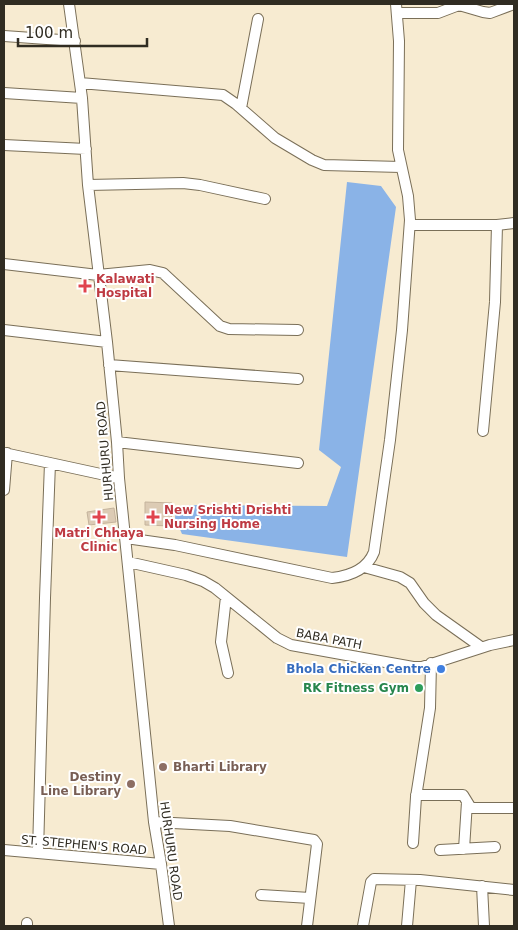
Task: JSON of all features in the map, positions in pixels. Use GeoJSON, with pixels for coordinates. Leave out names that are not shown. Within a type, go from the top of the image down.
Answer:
{"type":"FeatureCollection","features":[{"type":"Feature","properties":{"kind":"street","name":"HURHURU ROAD"},"geometry":{"type":"LineString","coordinates":[[69,4],[82,98],[88,185],[107,342],[154,822],[169,926]]}},
{"type":"Feature","properties":{"kind":"street"},"geometry":{"type":"LineString","coordinates":[[126,538],[175,545],[332,578],[343,577],[370,562],[374,552],[390,440],[402,330],[410,225],[410,207],[398,150],[399,41],[397,8],[438,13],[459,5],[483,12],[490,12],[513,4]]}},
{"type":"Feature","properties":{"kind":"street"},"geometry":{"type":"LineString","coordinates":[[241,108],[258,19]]}},
{"type":"Feature","properties":{"kind":"street"},"geometry":{"type":"LineString","coordinates":[[4,36],[75,41]]}},
{"type":"Feature","properties":{"kind":"street"},"geometry":{"type":"LineString","coordinates":[[80,83],[218,94],[228,97],[275,138],[324,165],[401,167]]}},
{"type":"Feature","properties":{"kind":"street"},"geometry":{"type":"LineString","coordinates":[[4,93],[82,98]]}},
{"type":"Feature","properties":{"kind":"street"},"geometry":{"type":"LineString","coordinates":[[4,145],[86,149]]}},
{"type":"Feature","properties":{"kind":"street"},"geometry":{"type":"LineString","coordinates":[[88,185],[183,183],[265,199]]}},
{"type":"Feature","properties":{"kind":"street"},"geometry":{"type":"LineString","coordinates":[[410,225],[497,225],[514,223]]}},
{"type":"Feature","properties":{"kind":"street"},"geometry":{"type":"LineString","coordinates":[[483,431],[495,302],[497,225]]}},
{"type":"Feature","properties":{"kind":"street"},"geometry":{"type":"LineString","coordinates":[[4,264],[98,275],[150,270],[163,273],[220,326],[229,328],[298,330]]}},
{"type":"Feature","properties":{"kind":"street"},"geometry":{"type":"LineString","coordinates":[[4,330],[107,342]]}},
{"type":"Feature","properties":{"kind":"street"},"geometry":{"type":"LineString","coordinates":[[109,365],[298,379]]}},
{"type":"Feature","properties":{"kind":"street"},"geometry":{"type":"LineString","coordinates":[[117,442],[298,463]]}},
{"type":"Feature","properties":{"kind":"street"},"geometry":{"type":"LineString","coordinates":[[4,490],[6,453],[119,478]]}},
{"type":"Feature","properties":{"kind":"street"},"geometry":{"type":"LineString","coordinates":[[38,852],[44,598],[50,463]]}},
{"type":"Feature","properties":{"kind":"street","name":"BABA PATH"},"geometry":{"type":"LineString","coordinates":[[128,562],[186,575],[203,581],[277,638],[291,646],[422,667],[482,647],[514,640]]}},
{"type":"Feature","properties":{"kind":"street"},"geometry":{"type":"LineString","coordinates":[[364,567],[400,577],[410,583],[424,604],[482,647]]}},
{"type":"Feature","properties":{"kind":"street"},"geometry":{"type":"LineString","coordinates":[[226,597],[221,642],[228,673]]}},
{"type":"Feature","properties":{"kind":"street"},"geometry":{"type":"LineString","coordinates":[[413,842],[416,795],[430,708],[431,663]]}},
{"type":"Feature","properties":{"kind":"street"},"geometry":{"type":"LineString","coordinates":[[416,795],[463,796],[469,807],[474,808],[514,808]]}},
{"type":"Feature","properties":{"kind":"street"},"geometry":{"type":"LineString","coordinates":[[464,849],[467,802]]}},
{"type":"Feature","properties":{"kind":"street"},"geometry":{"type":"LineString","coordinates":[[154,822],[230,826],[314,840],[317,844],[306,926]]}},
{"type":"Feature","properties":{"kind":"street"},"geometry":{"type":"LineString","coordinates":[[440,850],[495,847]]}},
{"type":"Feature","properties":{"kind":"street","name":"ST. STEPHEN'S ROAD"},"geometry":{"type":"LineString","coordinates":[[4,850],[161,864]]}},
{"type":"Feature","properties":{"kind":"street"},"geometry":{"type":"LineString","coordinates":[[363,926],[372,880],[411,880],[514,890]]}},
{"type":"Feature","properties":{"kind":"street"},"geometry":{"type":"LineString","coordinates":[[407,926],[411,880]]}},
{"type":"Feature","properties":{"kind":"street"},"geometry":{"type":"LineString","coordinates":[[482,886],[484,926]]}},
{"type":"Feature","properties":{"kind":"street"},"geometry":{"type":"LineString","coordinates":[[261,895],[310,898]]}},
{"type":"Feature","properties":{"kind":"water"},"geometry":{"type":"Polygon","coordinates":[[[347,182],[381,186],[396,207],[347,557],[182,534],[175,518],[176,508],[191,505],[327,506],[341,467],[319,450],[347,182]]]}},
{"type":"Feature","properties":{"kind":"building"},"geometry":{"type":"Polygon","coordinates":[[[145,502],[172,503],[171,526],[145,525],[145,502]]]}},
{"type":"Feature","properties":{"kind":"building"},"geometry":{"type":"Polygon","coordinates":[[[114,508],[116,522],[89,525],[87,512],[114,508]]]}},
{"type":"Feature","properties":{"kind":"place","name":"Kalawati Hospital"},"geometry":{"type":"Point","coordinates":[85,286]}},
{"type":"Feature","properties":{"kind":"place","name":"Matri Chhaya Clinic"},"geometry":{"type":"Point","coordinates":[99,517]}},
{"type":"Feature","properties":{"kind":"place","name":"New Srishti Drishti Nursing Home"},"geometry":{"type":"Point","coordinates":[153,517]}},
{"type":"Feature","properties":{"kind":"place","name":"Bhola Chicken Centre"},"geometry":{"type":"Point","coordinates":[441,669]}},
{"type":"Feature","properties":{"kind":"place","name":"RK Fitness Gym"},"geometry":{"type":"Point","coordinates":[419,688]}},
{"type":"Feature","properties":{"kind":"place","name":"Bharti Library"},"geometry":{"type":"Point","coordinates":[163,767]}},
{"type":"Feature","properties":{"kind":"place","name":"Destiny Line Library"},"geometry":{"type":"Point","coordinates":[131,784]}}]}
